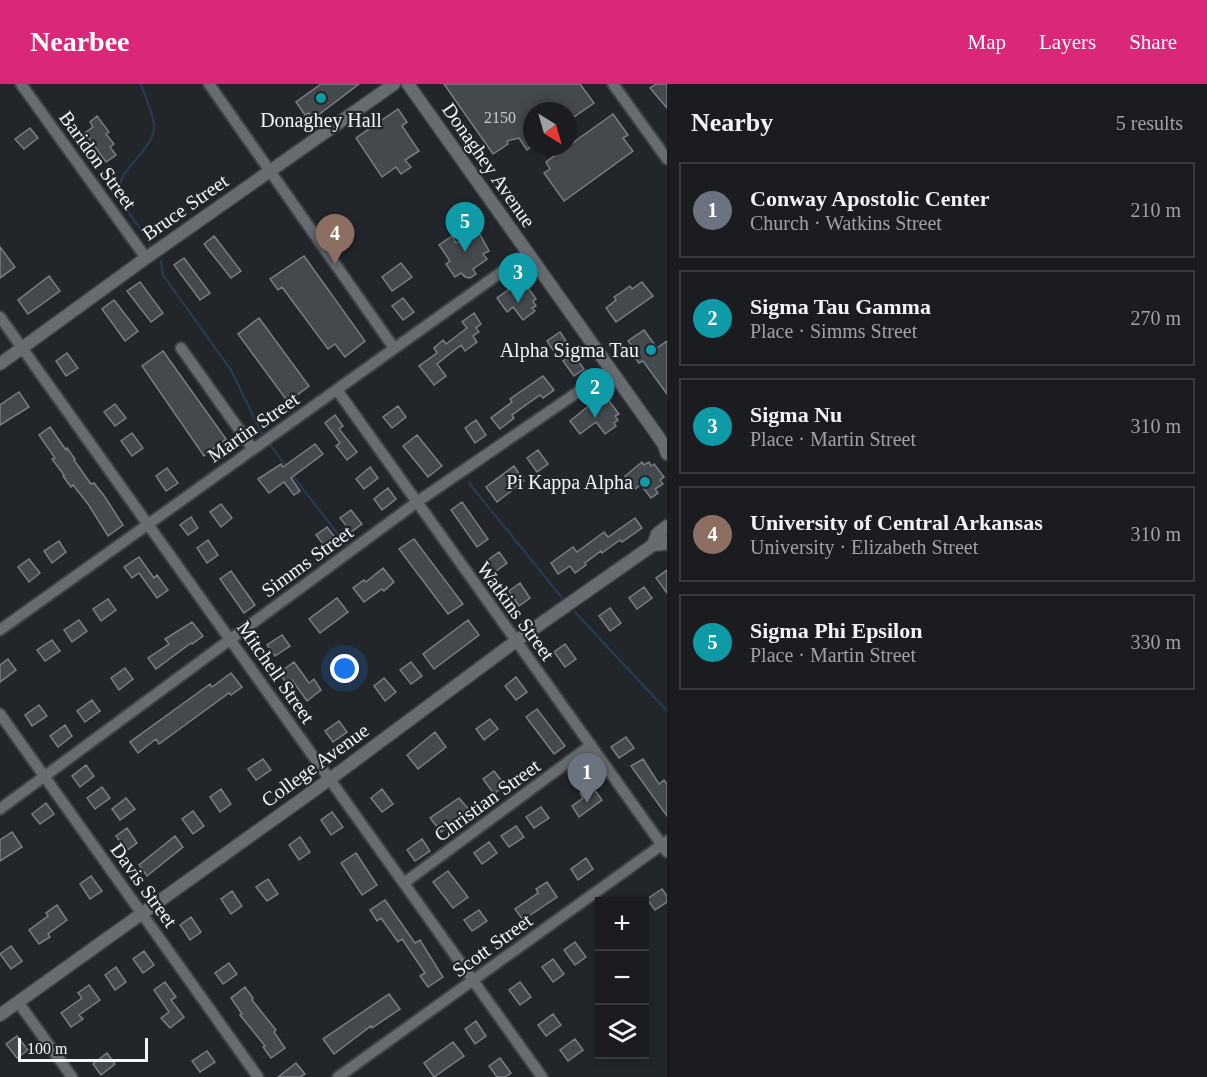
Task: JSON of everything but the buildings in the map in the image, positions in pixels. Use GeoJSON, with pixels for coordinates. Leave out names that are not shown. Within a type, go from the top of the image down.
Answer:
{"type":"FeatureCollection","features":[{"type":"Feature","properties":{"kind":"street","name":"Baridon Street"},"geometry":{"type":"LineString","coordinates":[[21,84],[146,258]]}},
{"type":"Feature","properties":{"kind":"street"},"geometry":{"type":"LineString","coordinates":[[209,84],[394,348]]}},
{"type":"Feature","properties":{"kind":"street","name":"Bruce Street"},"geometry":{"type":"LineString","coordinates":[[0,364],[146,258],[394,84]]}},
{"type":"Feature","properties":{"kind":"street","name":"Donaghey Avenue"},"geometry":{"type":"LineString","coordinates":[[408,84],[666,449]]}},
{"type":"Feature","properties":{"kind":"street"},"geometry":{"type":"LineString","coordinates":[[613,84],[667,159]]}},
{"type":"Feature","properties":{"kind":"street","name":"Martin Street"},"geometry":{"type":"LineString","coordinates":[[0,630],[528,253]]}},
{"type":"Feature","properties":{"kind":"street","name":"Mitchell Street"},"geometry":{"type":"LineString","coordinates":[[0,317],[542,1077]]}},
{"type":"Feature","properties":{"kind":"street"},"geometry":{"type":"LineString","coordinates":[[181,348],[253,449]]}},
{"type":"Feature","properties":{"kind":"street","name":"Simms Street"},"geometry":{"type":"LineString","coordinates":[[0,809],[417,502],[610,370]]}},
{"type":"Feature","properties":{"kind":"street","name":"Watkins Street"},"geometry":{"type":"LineString","coordinates":[[337,390],[665,846]]}},
{"type":"Feature","properties":{"kind":"street","name":"College Avenue"},"geometry":{"type":"LineString","coordinates":[[652,545],[657,534],[667,526]]}},
{"type":"Feature","properties":{"kind":"street","name":"College Avenue"},"geometry":{"type":"LineString","coordinates":[[0,1015],[330,779],[516,641],[652,545],[667,541]]}},
{"type":"Feature","properties":{"kind":"street","name":"Davis Street"},"geometry":{"type":"LineString","coordinates":[[0,714],[258,1077]]}},
{"type":"Feature","properties":{"kind":"street","name":"Christian Street"},"geometry":{"type":"LineString","coordinates":[[404,883],[591,745]]}},
{"type":"Feature","properties":{"kind":"street","name":"Scott Street"},"geometry":{"type":"LineString","coordinates":[[338,1077],[665,846]]}},
{"type":"Feature","properties":{"kind":"street"},"geometry":{"type":"LineString","coordinates":[[18,1002],[72,1077]]}},
{"type":"Feature","properties":{"kind":"waterway"},"geometry":{"type":"LineString","coordinates":[[141,84],[153,119],[153,134],[142,153],[127,170],[119,188],[122,202],[148,239],[150,246]]}},
{"type":"Feature","properties":{"kind":"waterway"},"geometry":{"type":"LineString","coordinates":[[161,261],[163,275],[231,370],[263,436]]}},
{"type":"Feature","properties":{"kind":"waterway"},"geometry":{"type":"LineString","coordinates":[[271,446],[286,466]]}},
{"type":"Feature","properties":{"kind":"waterway"},"geometry":{"type":"LineString","coordinates":[[293,476],[348,547]]}},
{"type":"Feature","properties":{"kind":"waterway"},"geometry":{"type":"LineString","coordinates":[[469,483],[563,599]]}},
{"type":"Feature","properties":{"kind":"waterway"},"geometry":{"type":"LineString","coordinates":[[575,612],[667,711]]}},
{"type":"Feature","properties":{"kind":"place","name":"Donaghey Hall"},"geometry":{"type":"Point","coordinates":[321,98]}},
{"type":"Feature","properties":{"kind":"place","name":"Sigma Phi Epsilon"},"geometry":{"type":"Point","coordinates":[465,252]}},
{"type":"Feature","properties":{"kind":"place","name":"University of Central Arkansas"},"geometry":{"type":"Point","coordinates":[335,264]}},
{"type":"Feature","properties":{"kind":"place","name":"Sigma Nu"},"geometry":{"type":"Point","coordinates":[518,303]}},
{"type":"Feature","properties":{"kind":"place","name":"Alpha Sigma Tau"},"geometry":{"type":"Point","coordinates":[651,350]}},
{"type":"Feature","properties":{"kind":"place","name":"Sigma Tau Gamma"},"geometry":{"type":"Point","coordinates":[595,418]}},
{"type":"Feature","properties":{"kind":"place","name":"Pi Kappa Alpha"},"geometry":{"type":"Point","coordinates":[645,482]}},
{"type":"Feature","properties":{"kind":"place","name":"Conway Apostolic Center"},"geometry":{"type":"Point","coordinates":[587,803]}}]}
